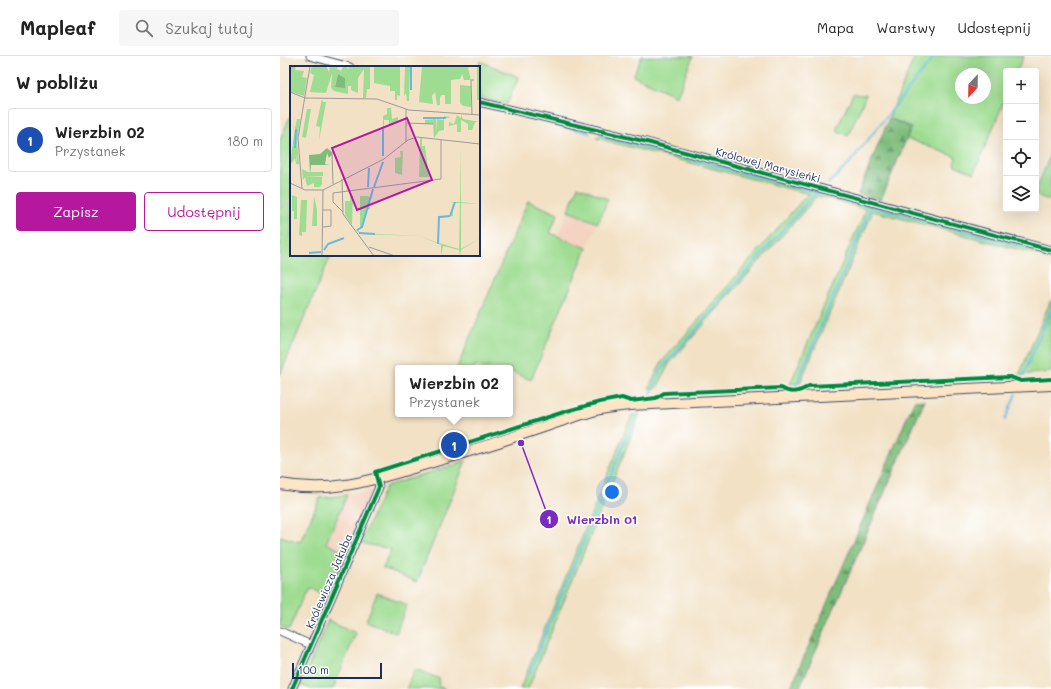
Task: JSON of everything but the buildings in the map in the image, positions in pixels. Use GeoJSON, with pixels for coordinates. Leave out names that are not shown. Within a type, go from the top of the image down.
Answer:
{"type":"FeatureCollection","features":[{"type":"Feature","properties":{"kind":"main road"},"geometry":{"type":"LineString","coordinates":[[280,484],[294,487],[326,488],[350,485],[377,479],[601,409],[630,405],[1051,385]]}},
{"type":"Feature","properties":{"kind":"street"},"geometry":{"type":"LineString","coordinates":[[310,56],[346,66]]}},
{"type":"Feature","properties":{"kind":"street","name":"Królowej Marysieńki"},"geometry":{"type":"LineString","coordinates":[[480,102],[643,141],[1051,250]]}},
{"type":"Feature","properties":{"kind":"street","name":"Królewicza Jakuba"},"geometry":{"type":"LineString","coordinates":[[292,689],[379,487],[377,479]]}},
{"type":"Feature","properties":{"kind":"street"},"geometry":{"type":"LineString","coordinates":[[280,631],[311,645]]}},
{"type":"Feature","properties":{"kind":"shaded area"},"geometry":{"type":"Polygon","coordinates":[[[568,211],[598,223],[587,248],[557,236],[568,211]]]}},
{"type":"Feature","properties":{"kind":"shaded area"},"geometry":{"type":"Polygon","coordinates":[[[372,490],[344,552],[326,543],[347,495],[372,490]]]}},
{"type":"Feature","properties":{"kind":"green space"},"geometry":{"type":"Polygon","coordinates":[[[642,56],[693,56],[677,96],[633,76],[642,56]]]}},
{"type":"Feature","properties":{"kind":"green space"},"geometry":{"type":"Polygon","coordinates":[[[915,56],[1024,56],[1018,68],[1003,68],[1003,104],[974,173],[954,165],[956,157],[906,138],[911,127],[889,118],[915,56]]]}},
{"type":"Feature","properties":{"kind":"green space"},"geometry":{"type":"Polygon","coordinates":[[[480,61],[519,77],[507,104],[480,98],[480,66],[478,66],[480,61]]]}},
{"type":"Feature","properties":{"kind":"green space"},"geometry":{"type":"Polygon","coordinates":[[[853,94],[866,95],[848,136],[836,130],[853,94]]]}},
{"type":"Feature","properties":{"kind":"green space"},"geometry":{"type":"Polygon","coordinates":[[[290,116],[290,256],[331,256],[280,375],[281,205],[280,140],[290,116]]]}},
{"type":"Feature","properties":{"kind":"green space"},"geometry":{"type":"Polygon","coordinates":[[[889,118],[911,128],[881,200],[858,194],[889,118]]]}},
{"type":"Feature","properties":{"kind":"green space"},"geometry":{"type":"Polygon","coordinates":[[[601,133],[1051,252],[1051,258],[873,211],[800,383],[790,384],[866,209],[817,196],[669,364],[657,388],[649,388],[661,363],[809,194],[596,138],[601,133]]]}},
{"type":"Feature","properties":{"kind":"green space"},"geometry":{"type":"Polygon","coordinates":[[[1051,153],[1051,201],[1039,196],[1039,183],[1051,153]]]}},
{"type":"Feature","properties":{"kind":"green space"},"geometry":{"type":"Polygon","coordinates":[[[578,186],[608,199],[598,223],[568,211],[578,186]]]}},
{"type":"Feature","properties":{"kind":"green space"},"geometry":{"type":"Polygon","coordinates":[[[528,201],[558,214],[550,233],[587,248],[531,380],[513,372],[513,365],[458,365],[528,201]]]}},
{"type":"Feature","properties":{"kind":"green space"},"geometry":{"type":"Polygon","coordinates":[[[1051,300],[1051,372],[1019,375],[1051,300]]]}},
{"type":"Feature","properties":{"kind":"green space"},"geometry":{"type":"Polygon","coordinates":[[[925,400],[799,689],[790,689],[914,401],[925,400]]]}},
{"type":"Feature","properties":{"kind":"green space"},"geometry":{"type":"Polygon","coordinates":[[[640,414],[528,689],[520,689],[628,424],[632,415],[640,414]]]}},
{"type":"Feature","properties":{"kind":"green space"},"geometry":{"type":"Polygon","coordinates":[[[466,461],[417,582],[383,568],[391,549],[360,543],[386,486],[466,461]]]}},
{"type":"Feature","properties":{"kind":"green space"},"geometry":{"type":"Polygon","coordinates":[[[347,495],[326,543],[344,552],[325,595],[307,587],[289,630],[280,626],[280,536],[300,542],[320,498],[347,495]]]}},
{"type":"Feature","properties":{"kind":"green space"},"geometry":{"type":"Polygon","coordinates":[[[377,593],[407,605],[396,633],[366,621],[377,593]]]}},
{"type":"Feature","properties":{"kind":"green space"},"geometry":{"type":"Polygon","coordinates":[[[328,620],[356,633],[333,689],[311,689],[301,685],[328,620]]]}},
{"type":"Feature","properties":{"kind":"green space"},"geometry":{"type":"Polygon","coordinates":[[[415,669],[440,679],[438,686],[445,689],[406,689],[415,669]]]}},
{"type":"Feature","properties":{"kind":"waterway"},"geometry":{"type":"LineString","coordinates":[[828,184],[847,166],[935,56]]}},
{"type":"Feature","properties":{"kind":"waterway"},"geometry":{"type":"LineString","coordinates":[[555,125],[590,133]]}},
{"type":"Feature","properties":{"kind":"waterway"},"geometry":{"type":"LineString","coordinates":[[602,136],[834,197]]}},
{"type":"Feature","properties":{"kind":"waterway"},"geometry":{"type":"LineString","coordinates":[[651,394],[660,371],[809,200],[818,192]]}},
{"type":"Feature","properties":{"kind":"waterway"},"geometry":{"type":"LineString","coordinates":[[843,199],[1051,254]]}},
{"type":"Feature","properties":{"kind":"waterway"},"geometry":{"type":"LineString","coordinates":[[795,388],[871,207]]}},
{"type":"Feature","properties":{"kind":"waterway"},"geometry":{"type":"LineString","coordinates":[[1023,376],[1051,310]]}},
{"type":"Feature","properties":{"kind":"waterway"},"geometry":{"type":"LineString","coordinates":[[1005,420],[1016,394]]}},
{"type":"Feature","properties":{"kind":"waterway"},"geometry":{"type":"LineString","coordinates":[[529,674],[638,412]]}},
{"type":"Feature","properties":{"kind":"cycle path"},"geometry":{"type":"LineString","coordinates":[[480,102],[643,141],[1051,250]]}},
{"type":"Feature","properties":{"kind":"cycle path"},"geometry":{"type":"LineString","coordinates":[[292,689],[379,487],[375,472],[567,411],[622,398],[631,401],[656,398],[664,393],[781,388],[795,392],[809,386],[1010,377],[1021,381],[1051,379]]}},
{"type":"Feature","properties":{"kind":"place","name":"Wierzbin 01"},"geometry":{"type":"Point","coordinates":[521,443]}},
{"type":"Feature","properties":{"kind":"place","name":"Wierzbin 02"},"geometry":{"type":"Point","coordinates":[454,445]}}]}
